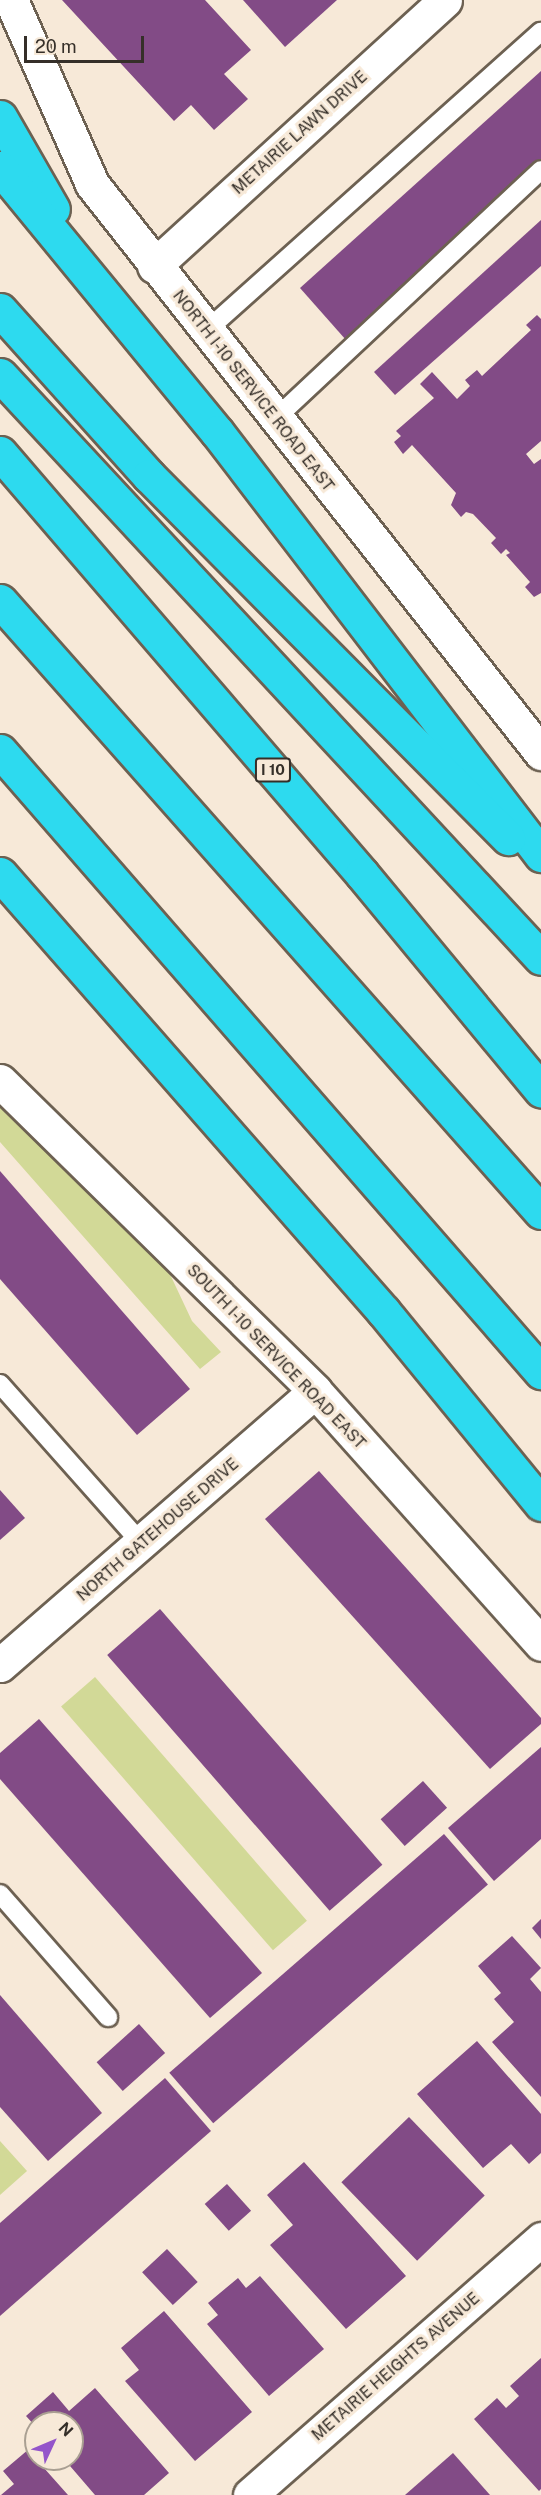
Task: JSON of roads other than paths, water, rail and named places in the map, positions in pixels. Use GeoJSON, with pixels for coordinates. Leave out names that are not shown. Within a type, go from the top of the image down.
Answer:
{"type":"FeatureCollection","features":[{"type":"Feature","properties":{"kind":"highway"},"geometry":{"type":"LineString","coordinates":[[0,117],[83,267]]}},
{"type":"Feature","properties":{"kind":"highway"},"geometry":{"type":"LineString","coordinates":[[0,168],[217,432],[541,855]]}},
{"type":"Feature","properties":{"kind":"highway"},"geometry":{"type":"LineString","coordinates":[[0,310],[161,488],[541,871]]}},
{"type":"Feature","properties":{"kind":"highway"},"geometry":{"type":"LineString","coordinates":[[0,375],[541,958]]}},
{"type":"Feature","properties":{"kind":"highway","name":"I 10"},"geometry":{"type":"LineString","coordinates":[[0,453],[363,874],[541,1090]]}},
{"type":"Feature","properties":{"kind":"highway"},"geometry":{"type":"LineString","coordinates":[[0,601],[541,1212]]}},
{"type":"Feature","properties":{"kind":"highway"},"geometry":{"type":"LineString","coordinates":[[0,751],[541,1372]]}},
{"type":"Feature","properties":{"kind":"highway"},"geometry":{"type":"LineString","coordinates":[[0,874],[384,1312],[541,1504]]}},
{"type":"Feature","properties":{"kind":"street","name":"NORTH I-10 SERVICE ROAD EAST"},"geometry":{"type":"LineString","coordinates":[[11,0],[92,184],[154,266],[541,753]]}},
{"type":"Feature","properties":{"kind":"street","name":"METAIRIE LAWN DRIVE"},"geometry":{"type":"LineString","coordinates":[[154,266],[446,0]]}},
{"type":"Feature","properties":{"kind":"street","name":"SOUTH I-10 SERVICE ROAD EAST"},"geometry":{"type":"LineString","coordinates":[[0,1081],[315,1391],[541,1644]]}},
{"type":"Feature","properties":{"kind":"street","name":"NORTH GATEHOUSE DRIVE"},"geometry":{"type":"LineString","coordinates":[[0,1665],[142,1544],[315,1391]]}},
{"type":"Feature","properties":{"kind":"street","name":"METAIRIE HEIGHTS AVENUE"},"geometry":{"type":"LineString","coordinates":[[250,2495],[541,2239]]}},
{"type":"Feature","properties":{"kind":"lane"},"geometry":{"type":"LineString","coordinates":[[206,331],[541,32]]}},
{"type":"Feature","properties":{"kind":"lane"},"geometry":{"type":"LineString","coordinates":[[275,419],[541,170]]}},
{"type":"Feature","properties":{"kind":"lane"},"geometry":{"type":"LineString","coordinates":[[0,1384],[142,1544]]}},
{"type":"Feature","properties":{"kind":"lane"},"geometry":{"type":"LineString","coordinates":[[0,1894],[108,2017]]}}]}
